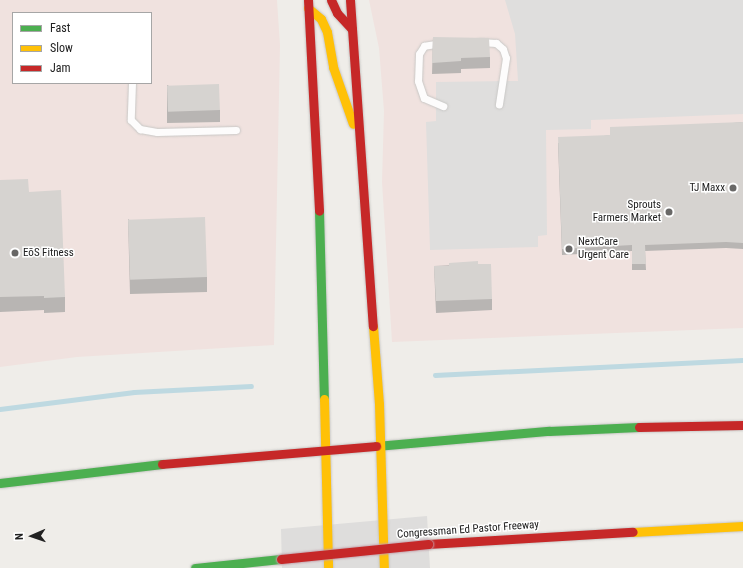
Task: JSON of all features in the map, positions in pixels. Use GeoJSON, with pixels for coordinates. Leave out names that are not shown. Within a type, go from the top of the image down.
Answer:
{"type":"FeatureCollection","features":[{"type":"Feature","properties":{"kind":"main road"},"geometry":{"type":"LineString","coordinates":[[331,0],[337,13],[352,29]]}},
{"type":"Feature","properties":{"kind":"main road"},"geometry":{"type":"LineString","coordinates":[[350,0],[381,446],[384,568]]}},
{"type":"Feature","properties":{"kind":"main road"},"geometry":{"type":"LineString","coordinates":[[308,4],[321,19],[327,32],[333,67],[361,143]]}},
{"type":"Feature","properties":{"kind":"main road"},"geometry":{"type":"LineString","coordinates":[[308,4],[318,182],[328,568]]}},
{"type":"Feature","properties":{"kind":"main road"},"geometry":{"type":"LineString","coordinates":[[0,483],[134,466],[324,449],[381,446],[605,427],[743,425]]}},
{"type":"Feature","properties":{"kind":"main road","name":"Congressman Ed Pastor Freeway"},"geometry":{"type":"LineString","coordinates":[[195,568],[428,544],[743,526]]}},
{"type":"Feature","properties":{"kind":"lane"},"geometry":{"type":"LineString","coordinates":[[472,42],[496,43],[503,49],[506,69],[499,104]]}},
{"type":"Feature","properties":{"kind":"lane"},"geometry":{"type":"LineString","coordinates":[[443,106],[424,98],[418,81],[418,60],[424,46],[448,43]]}},
{"type":"Feature","properties":{"kind":"lane"},"geometry":{"type":"LineString","coordinates":[[132,84],[131,120],[140,129],[157,132],[236,130]]}},
{"type":"Feature","properties":{"kind":"shaded area"},"geometry":{"type":"Polygon","coordinates":[[[0,0],[277,0],[280,45],[274,345],[77,357],[0,367],[0,0]]]}},
{"type":"Feature","properties":{"kind":"shaded area"},"geometry":{"type":"Polygon","coordinates":[[[369,0],[743,0],[743,328],[392,342],[382,182],[384,111],[379,48],[369,0]]]}},
{"type":"Feature","properties":{"kind":"shaded area"},"geometry":{"type":"Polygon","coordinates":[[[505,0],[743,0],[743,114],[591,120],[591,129],[546,130],[547,235],[538,236],[538,247],[430,250],[426,122],[436,121],[436,82],[518,81],[515,34],[505,0]]]}},
{"type":"Feature","properties":{"kind":"pier"},"geometry":{"type":"Polygon","coordinates":[[[427,516],[430,568],[282,568],[281,529],[427,516]]]}},
{"type":"Feature","properties":{"kind":"building"},"geometry":{"type":"Polygon","coordinates":[[[433,37],[489,38],[490,57],[461,58],[461,61],[432,63],[433,37]]]}},
{"type":"Feature","properties":{"kind":"building"},"geometry":{"type":"Polygon","coordinates":[[[219,84],[220,110],[168,112],[167,86],[219,84]]]}},
{"type":"Feature","properties":{"kind":"building"},"geometry":{"type":"Polygon","coordinates":[[[743,122],[743,243],[726,242],[645,245],[646,264],[632,264],[632,245],[562,249],[558,137],[610,135],[610,127],[743,122]]]}},
{"type":"Feature","properties":{"kind":"building"},"geometry":{"type":"Polygon","coordinates":[[[28,179],[29,192],[61,190],[65,297],[0,297],[0,180],[28,179]]]}},
{"type":"Feature","properties":{"kind":"building"},"geometry":{"type":"Polygon","coordinates":[[[205,217],[207,277],[130,280],[128,220],[205,217]]]}},
{"type":"Feature","properties":{"kind":"building"},"geometry":{"type":"Polygon","coordinates":[[[478,261],[478,264],[491,264],[492,299],[436,301],[434,266],[449,266],[449,263],[478,261]]]}},
{"type":"Feature","properties":{"kind":"waterway"},"geometry":{"type":"LineString","coordinates":[[435,375],[743,360]]}},
{"type":"Feature","properties":{"kind":"waterway"},"geometry":{"type":"LineString","coordinates":[[0,409],[134,392],[251,386]]}},
{"type":"Feature","properties":{"kind":"traffic: fast"},"geometry":{"type":"LineString","coordinates":[[319,211],[324,399]]}},
{"type":"Feature","properties":{"kind":"traffic: fast"},"geometry":{"type":"LineString","coordinates":[[376,446],[549,431],[639,427]]}},
{"type":"Feature","properties":{"kind":"traffic: fast"},"geometry":{"type":"LineString","coordinates":[[0,483],[162,464]]}},
{"type":"Feature","properties":{"kind":"traffic: fast"},"geometry":{"type":"LineString","coordinates":[[195,568],[281,559]]}},
{"type":"Feature","properties":{"kind":"traffic: slow"},"geometry":{"type":"LineString","coordinates":[[308,8],[321,19],[327,32],[333,67],[353,124]]}},
{"type":"Feature","properties":{"kind":"traffic: slow"},"geometry":{"type":"LineString","coordinates":[[373,326],[379,404],[384,568]]}},
{"type":"Feature","properties":{"kind":"traffic: slow"},"geometry":{"type":"LineString","coordinates":[[324,399],[328,568]]}},
{"type":"Feature","properties":{"kind":"traffic: slow"},"geometry":{"type":"LineString","coordinates":[[633,532],[743,526]]}},
{"type":"Feature","properties":{"kind":"traffic: jam"},"geometry":{"type":"LineString","coordinates":[[308,0],[319,211]]}},
{"type":"Feature","properties":{"kind":"traffic: jam"},"geometry":{"type":"LineString","coordinates":[[331,0],[337,13],[352,29]]}},
{"type":"Feature","properties":{"kind":"traffic: jam"},"geometry":{"type":"LineString","coordinates":[[350,0],[373,326]]}},
{"type":"Feature","properties":{"kind":"traffic: jam"},"geometry":{"type":"LineString","coordinates":[[639,427],[743,425]]}},
{"type":"Feature","properties":{"kind":"traffic: jam"},"geometry":{"type":"LineString","coordinates":[[162,464],[376,446]]}},
{"type":"Feature","properties":{"kind":"traffic: jam"},"geometry":{"type":"LineString","coordinates":[[428,544],[633,532]]}},
{"type":"Feature","properties":{"kind":"traffic: jam"},"geometry":{"type":"LineString","coordinates":[[281,559],[428,544]]}},
{"type":"Feature","properties":{"kind":"place","name":"TJ Maxx"},"geometry":{"type":"Point","coordinates":[733,188]}},
{"type":"Feature","properties":{"kind":"place","name":"Sprouts Farmers Market"},"geometry":{"type":"Point","coordinates":[669,212]}},
{"type":"Feature","properties":{"kind":"place","name":"NextCare Urgent Care"},"geometry":{"type":"Point","coordinates":[569,249]}},
{"type":"Feature","properties":{"kind":"place","name":"EōS Fitness"},"geometry":{"type":"Point","coordinates":[15,253]}}]}
